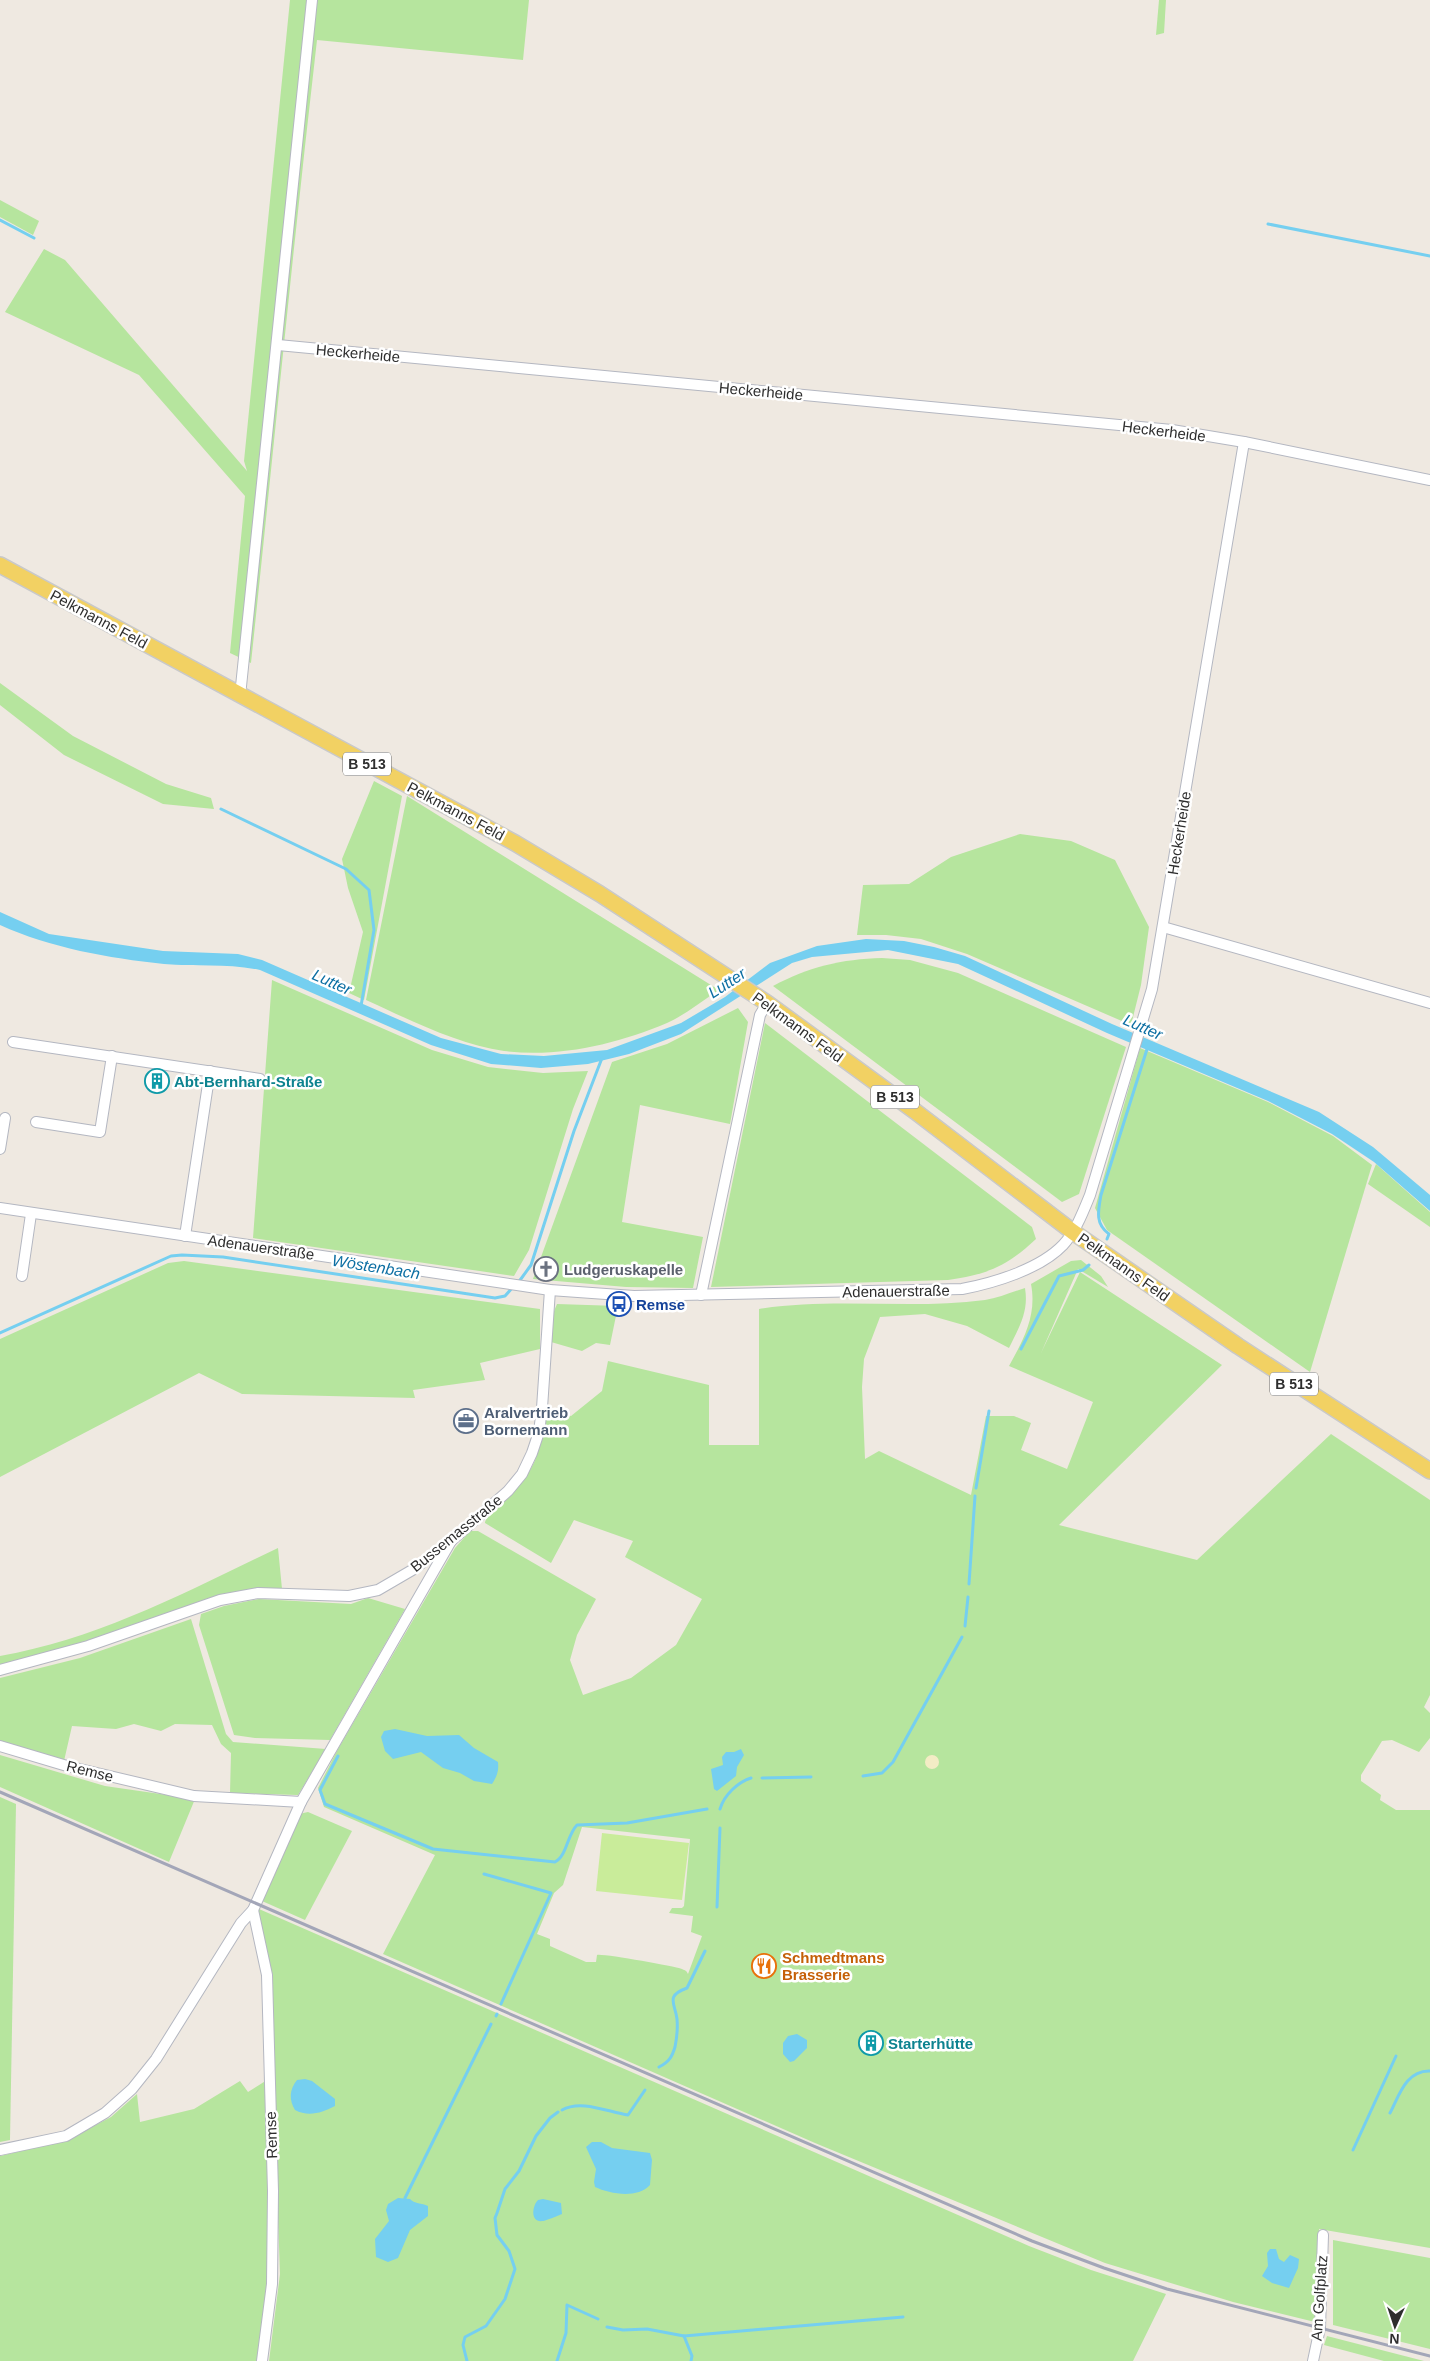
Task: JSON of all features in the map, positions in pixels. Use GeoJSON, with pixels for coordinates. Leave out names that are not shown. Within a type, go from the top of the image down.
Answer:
{"type":"FeatureCollection","features":[{"type":"Feature","properties":{"kind":"main road","name":"Pelkmanns Feld"},"geometry":{"type":"LineString","coordinates":[[0,565],[515,843],[600,894],[762,1000],[916,1112],[1073,1232],[1246,1352],[1430,1471]]}},
{"type":"Feature","properties":{"kind":"street"},"geometry":{"type":"LineString","coordinates":[[240,696],[278,345],[279,315],[312,0]]}},
{"type":"Feature","properties":{"kind":"street","name":"Heckerheide"},"geometry":{"type":"LineString","coordinates":[[278,345],[1172,430],[1244,442],[1430,480]]}},
{"type":"Feature","properties":{"kind":"street","name":"Heckerheide"},"geometry":{"type":"LineString","coordinates":[[1073,1232],[1090,1195],[1152,989],[1244,442]]}},
{"type":"Feature","properties":{"kind":"street"},"geometry":{"type":"LineString","coordinates":[[1163,927],[1430,1002]]}},
{"type":"Feature","properties":{"kind":"street"},"geometry":{"type":"LineString","coordinates":[[701,1295],[762,1000]]}},
{"type":"Feature","properties":{"kind":"street"},"geometry":{"type":"LineString","coordinates":[[13,1042],[260,1079]]}},
{"type":"Feature","properties":{"kind":"street"},"geometry":{"type":"LineString","coordinates":[[36,1122],[100,1132],[112,1056]]}},
{"type":"Feature","properties":{"kind":"street"},"geometry":{"type":"LineString","coordinates":[[185,1236],[210,1072]]}},
{"type":"Feature","properties":{"kind":"street"},"geometry":{"type":"LineString","coordinates":[[0,1149],[4,1118]]}},
{"type":"Feature","properties":{"kind":"street","name":"Adenauerstraße"},"geometry":{"type":"LineString","coordinates":[[0,1208],[526,1287],[620,1296],[962,1289],[986,1285],[1023,1271],[1062,1246],[1073,1232]]}},
{"type":"Feature","properties":{"kind":"street"},"geometry":{"type":"LineString","coordinates":[[22,1276],[31,1214]]}},
{"type":"Feature","properties":{"kind":"street","name":"Bussemasstraße"},"geometry":{"type":"LineString","coordinates":[[0,1670],[88,1646],[220,1600],[258,1593],[350,1596],[378,1590],[414,1569],[451,1541],[508,1491],[522,1474],[532,1454],[539,1432],[542,1408],[550,1290]]}},
{"type":"Feature","properties":{"kind":"street"},"geometry":{"type":"LineString","coordinates":[[0,2150],[66,2136],[106,2113],[132,2090],[156,2059],[241,1923],[253,1910],[301,1802],[451,1541]]}},
{"type":"Feature","properties":{"kind":"street","name":"Remse"},"geometry":{"type":"LineString","coordinates":[[0,1746],[67,1766],[194,1796],[301,1802]]}},
{"type":"Feature","properties":{"kind":"street","name":"Remse"},"geometry":{"type":"LineString","coordinates":[[253,1910],[267,1975],[273,2191],[272,2284],[262,2361]]}},
{"type":"Feature","properties":{"kind":"street","name":"Am Golfplatz"},"geometry":{"type":"LineString","coordinates":[[1313,2361],[1320,2328],[1323,2234]]}},
{"type":"Feature","properties":{"kind":"green space"},"geometry":{"type":"Polygon","coordinates":[[[290,0],[529,0],[523,60],[317,40],[251,663],[230,653],[245,496],[139,375],[5,312],[44,249],[65,260],[247,471],[244,461],[290,0]]]}},
{"type":"Feature","properties":{"kind":"green space"},"geometry":{"type":"Polygon","coordinates":[[[1159,0],[1166,0],[1164,33],[1156,35],[1159,0]]]}},
{"type":"Feature","properties":{"kind":"green space"},"geometry":{"type":"Polygon","coordinates":[[[0,200],[39,221],[33,235],[0,217],[0,200]]]}},
{"type":"Feature","properties":{"kind":"green space"},"geometry":{"type":"Polygon","coordinates":[[[0,683],[73,736],[166,784],[211,798],[214,809],[163,804],[64,755],[0,705],[0,683]]]}},
{"type":"Feature","properties":{"kind":"green space"},"geometry":{"type":"Polygon","coordinates":[[[374,781],[402,796],[364,1000],[349,993],[363,932],[348,888],[342,859],[374,781]]]}},
{"type":"Feature","properties":{"kind":"green space"},"geometry":{"type":"Polygon","coordinates":[[[407,796],[719,990],[680,1016],[648,1031],[587,1048],[546,1053],[504,1051],[469,1043],[416,1023],[366,1000],[407,796]]]}},
{"type":"Feature","properties":{"kind":"green space"},"geometry":{"type":"Polygon","coordinates":[[[1020,834],[1071,841],[1115,860],[1149,927],[1141,985],[1131,1025],[967,954],[921,939],[886,935],[857,935],[863,885],[909,884],[951,857],[1020,834]]]}},
{"type":"Feature","properties":{"kind":"green space"},"geometry":{"type":"Polygon","coordinates":[[[882,958],[910,960],[958,973],[1126,1047],[1079,1194],[1062,1202],[773,986],[786,979],[826,965],[853,960],[882,958]]]}},
{"type":"Feature","properties":{"kind":"green space"},"geometry":{"type":"Polygon","coordinates":[[[272,980],[432,1050],[488,1067],[543,1073],[588,1071],[573,1109],[529,1250],[514,1276],[253,1238],[272,980]]]}},
{"type":"Feature","properties":{"kind":"green space"},"geometry":{"type":"Polygon","coordinates":[[[738,1008],[748,1022],[730,1124],[640,1105],[622,1222],[703,1237],[693,1288],[626,1287],[533,1279],[612,1062],[667,1044],[738,1008]]]}},
{"type":"Feature","properties":{"kind":"green space"},"geometry":{"type":"Polygon","coordinates":[[[765,1023],[1032,1227],[1036,1239],[1006,1263],[996,1268],[948,1280],[711,1287],[765,1023]]]}},
{"type":"Feature","properties":{"kind":"green space"},"geometry":{"type":"Polygon","coordinates":[[[1140,1048],[1268,1102],[1333,1136],[1372,1165],[1310,1372],[1107,1230],[1095,1208],[1140,1048]]]}},
{"type":"Feature","properties":{"kind":"green space"},"geometry":{"type":"Polygon","coordinates":[[[1376,1164],[1430,1212],[1430,1227],[1368,1184],[1376,1164]]]}},
{"type":"Feature","properties":{"kind":"green space"},"geometry":{"type":"Polygon","coordinates":[[[1081,1260],[1101,1276],[1108,1287],[1078,1269],[1041,1353],[1080,1272],[1222,1365],[1059,1525],[1197,1560],[1331,1434],[1430,1500],[1430,1695],[1424,1707],[1430,1713],[1430,1738],[1419,1752],[1392,1740],[1382,1741],[1361,1775],[1361,1781],[1381,1795],[1380,1800],[1396,1810],[1430,1810],[1430,2248],[1319,2229],[1315,2322],[1233,2302],[1105,2263],[815,2143],[383,1954],[435,1855],[324,1807],[318,1788],[338,1749],[455,1548],[470,1531],[478,1531],[596,1599],[577,1635],[570,1660],[583,1695],[631,1678],[676,1645],[702,1599],[625,1557],[633,1541],[574,1520],[551,1563],[485,1523],[490,1514],[522,1482],[531,1469],[541,1444],[547,1409],[571,1416],[602,1391],[608,1361],[709,1385],[709,1445],[759,1445],[759,1309],[815,1304],[957,1303],[990,1299],[1025,1288],[1026,1305],[1020,1326],[1009,1348],[967,1326],[925,1314],[880,1317],[864,1359],[862,1387],[865,1459],[879,1451],[971,1495],[986,1416],[1014,1416],[1031,1423],[1021,1450],[1067,1469],[1093,1402],[1009,1366],[1020,1346],[1031,1316],[1031,1284],[1071,1261],[1081,1260]],[[582,1827],[563,1885],[554,1893],[537,1934],[550,1939],[550,1946],[586,1962],[596,1962],[597,1955],[611,1956],[676,1967],[685,1970],[688,1974],[702,1936],[691,1932],[693,1916],[669,1913],[672,1908],[682,1908],[684,1906],[690,1839],[582,1827]]]}},
{"type":"Feature","properties":{"kind":"green space"},"geometry":{"type":"Polygon","coordinates":[[[184,1261],[540,1309],[540,1349],[480,1363],[485,1380],[413,1390],[415,1398],[242,1394],[199,1373],[0,1477],[0,1339],[168,1263],[184,1261]]]}},
{"type":"Feature","properties":{"kind":"green space"},"geometry":{"type":"Polygon","coordinates":[[[557,1304],[618,1306],[610,1345],[596,1343],[582,1351],[551,1342],[552,1316],[557,1304]]]}},
{"type":"Feature","properties":{"kind":"green space"},"geometry":{"type":"Polygon","coordinates":[[[278,1548],[282,1589],[256,1589],[0,1667],[0,1656],[73,1638],[108,1626],[177,1597],[278,1548]]]}},
{"type":"Feature","properties":{"kind":"green space"},"geometry":{"type":"Polygon","coordinates":[[[368,1598],[405,1609],[330,1740],[255,1738],[234,1735],[199,1625],[201,1614],[224,1606],[259,1599],[351,1604],[368,1598]]]}},
{"type":"Feature","properties":{"kind":"green space"},"geometry":{"type":"Polygon","coordinates":[[[191,1619],[226,1734],[233,1742],[326,1749],[298,1795],[230,1793],[231,1753],[221,1744],[212,1725],[175,1724],[161,1731],[134,1724],[116,1729],[72,1726],[64,1761],[0,1741],[0,1678],[80,1658],[191,1619]]]}},
{"type":"Feature","properties":{"kind":"green space"},"geometry":{"type":"Polygon","coordinates":[[[0,1755],[105,1786],[195,1799],[169,1862],[0,1787],[0,1755]]]}},
{"type":"Feature","properties":{"kind":"green space"},"geometry":{"type":"Polygon","coordinates":[[[0,1797],[16,1804],[10,2140],[0,2142],[0,1797]]]}},
{"type":"Feature","properties":{"kind":"green space"},"geometry":{"type":"Polygon","coordinates":[[[308,1812],[352,1831],[305,1920],[262,1901],[299,1814],[308,1812]]]}},
{"type":"Feature","properties":{"kind":"green space"},"geometry":{"type":"Polygon","coordinates":[[[602,1833],[689,1843],[682,1900],[596,1891],[602,1833]]]}},
{"type":"Feature","properties":{"kind":"green space"},"geometry":{"type":"Polygon","coordinates":[[[259,1909],[1029,2246],[1091,2270],[1166,2294],[1133,2361],[269,2361],[280,2274],[269,1960],[259,1918],[259,1909]]]}},
{"type":"Feature","properties":{"kind":"green space"},"geometry":{"type":"Polygon","coordinates":[[[267,2080],[268,2282],[257,2361],[0,2361],[0,2156],[67,2140],[111,2117],[137,2094],[140,2122],[194,2109],[240,2081],[248,2092],[267,2080]]]}},
{"type":"Feature","properties":{"kind":"green space"},"geometry":{"type":"Polygon","coordinates":[[[1333,2240],[1430,2258],[1430,2349],[1333,2325],[1333,2240]]]}},
{"type":"Feature","properties":{"kind":"green space"},"geometry":{"type":"Polygon","coordinates":[[[1327,2336],[1424,2361],[1384,2361],[1324,2345],[1327,2336]]]}},
{"type":"Feature","properties":{"kind":"sand"},"geometry":{"type":"Polygon","coordinates":[[[932,1755],[937,1757],[939,1762],[937,1767],[932,1769],[927,1767],[925,1762],[927,1757],[932,1755]]]}},
{"type":"Feature","properties":{"kind":"water"},"geometry":{"type":"Polygon","coordinates":[[[0,912],[49,934],[163,951],[238,954],[262,960],[441,1038],[501,1054],[544,1056],[607,1050],[681,1023],[725,997],[770,963],[817,946],[866,939],[904,941],[934,947],[965,956],[1112,1024],[1319,1112],[1373,1147],[1430,1195],[1430,1211],[1374,1162],[1332,1134],[1268,1101],[1107,1033],[958,964],[888,950],[812,957],[792,963],[681,1034],[629,1054],[588,1064],[541,1068],[491,1064],[431,1045],[260,970],[164,964],[80,951],[39,940],[0,925],[0,912]]]}},
{"type":"Feature","properties":{"kind":"water"},"geometry":{"type":"Polygon","coordinates":[[[395,1729],[427,1736],[459,1735],[474,1748],[498,1762],[498,1771],[492,1784],[474,1781],[460,1773],[443,1768],[421,1752],[393,1759],[385,1751],[381,1737],[384,1731],[395,1729]]]}},
{"type":"Feature","properties":{"kind":"water"},"geometry":{"type":"Polygon","coordinates":[[[741,1749],[744,1755],[737,1767],[736,1776],[717,1791],[714,1789],[711,1769],[723,1765],[722,1757],[726,1752],[734,1752],[741,1749]]]}},
{"type":"Feature","properties":{"kind":"water"},"geometry":{"type":"Polygon","coordinates":[[[797,2034],[807,2040],[807,2048],[794,2061],[790,2062],[783,2054],[783,2043],[788,2036],[797,2034]]]}},
{"type":"Feature","properties":{"kind":"water"},"geometry":{"type":"Polygon","coordinates":[[[305,2079],[312,2081],[335,2099],[335,2106],[315,2113],[295,2110],[291,2099],[291,2091],[297,2080],[305,2079]]]}},
{"type":"Feature","properties":{"kind":"water"},"geometry":{"type":"Polygon","coordinates":[[[592,2142],[601,2142],[612,2148],[650,2153],[652,2160],[650,2185],[631,2194],[608,2192],[595,2187],[596,2169],[586,2147],[592,2142]]]}},
{"type":"Feature","properties":{"kind":"water"},"geometry":{"type":"Polygon","coordinates":[[[398,2198],[410,2199],[428,2206],[428,2216],[410,2230],[398,2258],[388,2262],[376,2257],[375,2239],[389,2221],[386,2210],[388,2204],[398,2198]]]}},
{"type":"Feature","properties":{"kind":"water"},"geometry":{"type":"Polygon","coordinates":[[[543,2199],[561,2203],[562,2214],[544,2221],[536,2219],[533,2214],[534,2206],[538,2200],[543,2199]]]}},
{"type":"Feature","properties":{"kind":"water"},"geometry":{"type":"Polygon","coordinates":[[[1270,2249],[1276,2249],[1279,2259],[1284,2262],[1290,2255],[1299,2259],[1298,2268],[1289,2288],[1272,2283],[1262,2276],[1268,2266],[1267,2253],[1270,2249]]]}},
{"type":"Feature","properties":{"kind":"waterway"},"geometry":{"type":"LineString","coordinates":[[0,220],[34,238]]}},
{"type":"Feature","properties":{"kind":"waterway"},"geometry":{"type":"LineString","coordinates":[[1268,224],[1430,256]]}},
{"type":"Feature","properties":{"kind":"waterway"},"geometry":{"type":"LineString","coordinates":[[221,809],[346,869],[369,890],[374,930],[361,1006]]}},
{"type":"Feature","properties":{"kind":"waterway","name":"Lutter"},"geometry":{"type":"LineString","coordinates":[[1107,1239],[1109,1234],[1101,1226],[1099,1217],[1101,1195],[1148,1046]]}},
{"type":"Feature","properties":{"kind":"waterway","name":"Wöstenbach"},"geometry":{"type":"LineString","coordinates":[[518,1283],[531,1265],[574,1131],[602,1058]]}},
{"type":"Feature","properties":{"kind":"waterway","name":"Wöstenbach"},"geometry":{"type":"LineString","coordinates":[[0,1333],[171,1256],[182,1255],[223,1257],[495,1298],[505,1296],[513,1287]]}},
{"type":"Feature","properties":{"kind":"waterway"},"geometry":{"type":"LineString","coordinates":[[1021,1349],[1059,1276],[1083,1270],[1089,1265]]}},
{"type":"Feature","properties":{"kind":"waterway"},"geometry":{"type":"LineString","coordinates":[[976,1488],[989,1411]]}},
{"type":"Feature","properties":{"kind":"waterway"},"geometry":{"type":"LineString","coordinates":[[969,1584],[975,1496]]}},
{"type":"Feature","properties":{"kind":"waterway"},"geometry":{"type":"LineString","coordinates":[[965,1626],[968,1597]]}},
{"type":"Feature","properties":{"kind":"waterway"},"geometry":{"type":"LineString","coordinates":[[863,1776],[882,1773],[893,1762],[962,1637]]}},
{"type":"Feature","properties":{"kind":"waterway"},"geometry":{"type":"LineString","coordinates":[[338,1756],[320,1790],[325,1804],[433,1849],[555,1862],[565,1850],[571,1834],[577,1825],[627,1823],[707,1809]]}},
{"type":"Feature","properties":{"kind":"waterway"},"geometry":{"type":"LineString","coordinates":[[762,1778],[811,1777]]}},
{"type":"Feature","properties":{"kind":"waterway"},"geometry":{"type":"LineString","coordinates":[[720,1809],[732,1790],[751,1778]]}},
{"type":"Feature","properties":{"kind":"waterway"},"geometry":{"type":"LineString","coordinates":[[717,1907],[720,1828]]}},
{"type":"Feature","properties":{"kind":"waterway"},"geometry":{"type":"LineString","coordinates":[[484,1874],[551,1893],[501,2004]]}},
{"type":"Feature","properties":{"kind":"waterway"},"geometry":{"type":"LineString","coordinates":[[659,2067],[670,2059],[675,2047],[677,2019],[674,1997],[680,1991],[687,1988],[705,1951]]}},
{"type":"Feature","properties":{"kind":"waterway"},"geometry":{"type":"LineString","coordinates":[[405,2198],[491,2024]]}},
{"type":"Feature","properties":{"kind":"waterway"},"geometry":{"type":"LineString","coordinates":[[1353,2150],[1396,2056]]}},
{"type":"Feature","properties":{"kind":"waterway"},"geometry":{"type":"LineString","coordinates":[[1390,2113],[1400,2092],[1409,2079],[1422,2072],[1430,2071]]}},
{"type":"Feature","properties":{"kind":"waterway"},"geometry":{"type":"LineString","coordinates":[[562,2110],[569,2107],[586,2106],[628,2115],[645,2090]]}},
{"type":"Feature","properties":{"kind":"waterway"},"geometry":{"type":"LineString","coordinates":[[467,2361],[463,2345],[465,2337],[486,2326],[505,2299],[515,2269],[509,2251],[497,2235],[495,2218],[505,2189],[519,2171],[536,2136],[550,2118],[558,2112]]}},
{"type":"Feature","properties":{"kind":"waterway"},"geometry":{"type":"LineString","coordinates":[[557,2361],[566,2333],[567,2305],[598,2319]]}},
{"type":"Feature","properties":{"kind":"waterway"},"geometry":{"type":"LineString","coordinates":[[607,2327],[623,2330],[647,2329],[684,2336],[903,2317]]}},
{"type":"Feature","properties":{"kind":"waterway"},"geometry":{"type":"LineString","coordinates":[[684,2336],[692,2356],[691,2361]]}},
{"type":"Feature","properties":{"kind":"railway"},"geometry":{"type":"LineString","coordinates":[[0,1792],[1032,2241],[1167,2289],[1430,2356]]}},
{"type":"Feature","properties":{"kind":"place","name":"Abt-Bernhard-Straße"},"geometry":{"type":"Point","coordinates":[157,1081]}},
{"type":"Feature","properties":{"kind":"place","name":"Ludgeruskapelle"},"geometry":{"type":"Point","coordinates":[546,1269]}},
{"type":"Feature","properties":{"kind":"place","name":"Remse"},"geometry":{"type":"Point","coordinates":[619,1304]}},
{"type":"Feature","properties":{"kind":"place","name":"Aralvertrieb Bornemann"},"geometry":{"type":"Point","coordinates":[466,1421]}},
{"type":"Feature","properties":{"kind":"place","name":"Schmedtmans Brasserie"},"geometry":{"type":"Point","coordinates":[764,1966]}},
{"type":"Feature","properties":{"kind":"place","name":"Starterhütte"},"geometry":{"type":"Point","coordinates":[871,2043]}}]}
